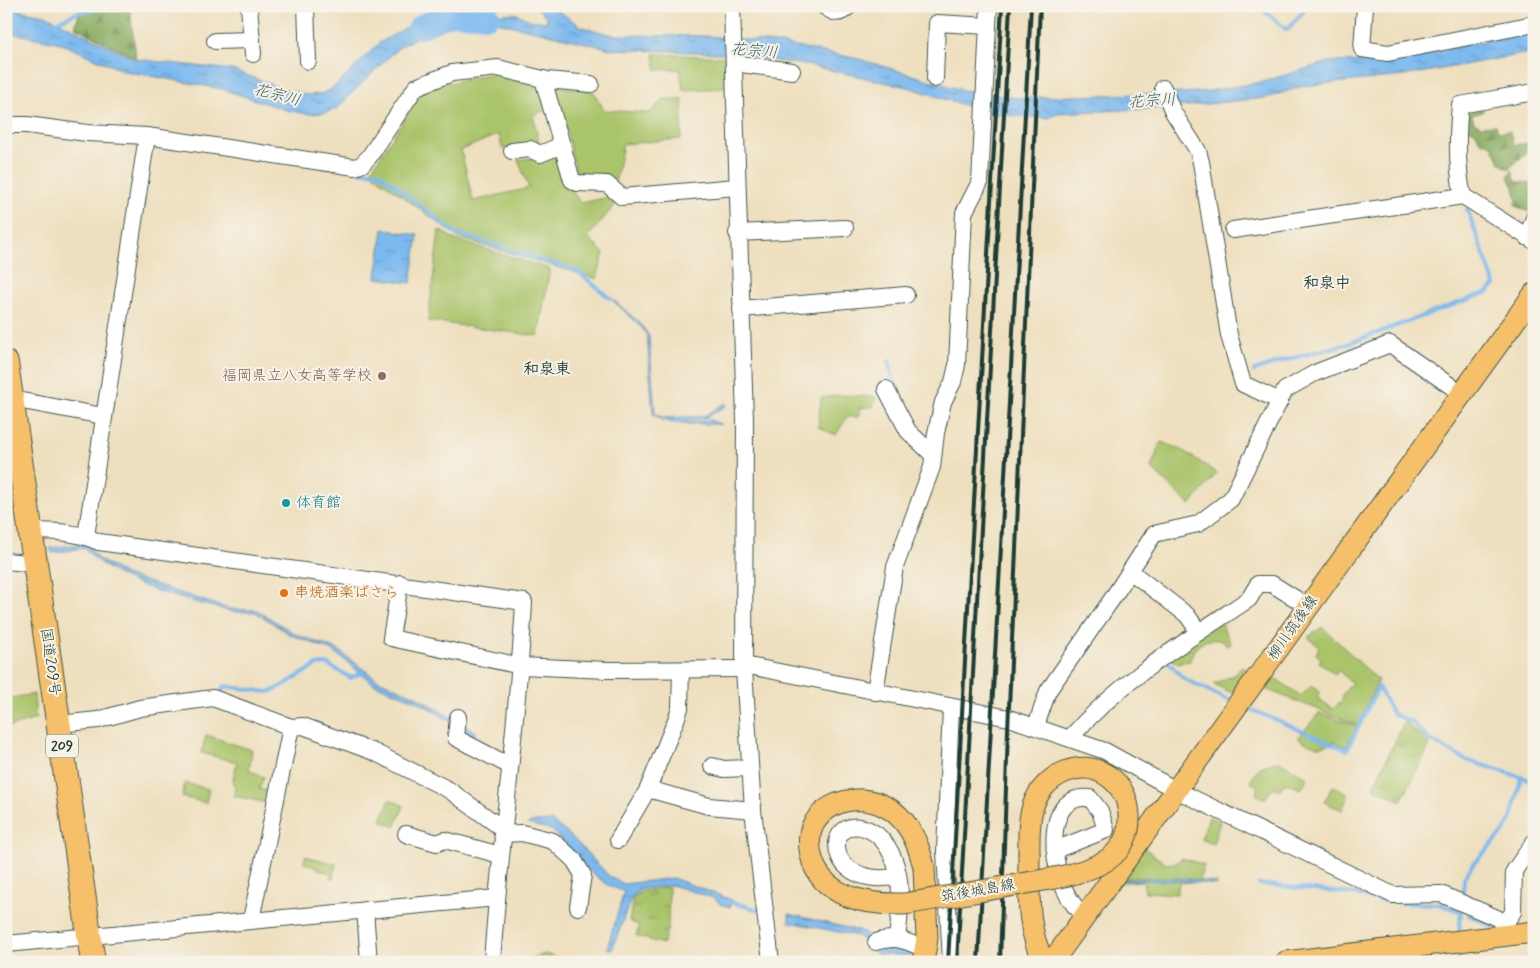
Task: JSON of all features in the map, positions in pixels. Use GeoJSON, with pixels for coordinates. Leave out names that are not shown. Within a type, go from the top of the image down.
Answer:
{"type":"FeatureCollection","features":[{"type":"Feature","properties":{"kind":"highway","name":"国道209号"},"geometry":{"type":"LineString","coordinates":[[6,363],[9,398],[31,531],[92,962]]}},
{"type":"Feature","properties":{"kind":"main road","name":"柳川筑後線"},"geometry":{"type":"LineString","coordinates":[[1052,962],[1534,294]]}},
{"type":"Feature","properties":{"kind":"main road","name":"筑後城島線"},"geometry":{"type":"LineString","coordinates":[[924,955],[927,938],[924,867],[918,844],[904,821],[890,809],[870,800],[847,800],[827,810],[813,825],[808,843],[812,863],[829,886],[856,901],[904,904],[1050,878],[1085,870],[1107,859],[1122,846],[1130,827],[1128,808],[1122,790],[1113,779],[1100,770],[1084,767],[1067,771],[1053,778],[1041,791],[1033,806],[1029,856],[1031,922],[1036,948],[1044,962]]}},
{"type":"Feature","properties":{"kind":"main road"},"geometry":{"type":"LineString","coordinates":[[1286,962],[1347,959],[1517,931]]}},
{"type":"Feature","properties":{"kind":"street"},"geometry":{"type":"LineString","coordinates":[[215,41],[252,47],[249,6]]}},
{"type":"Feature","properties":{"kind":"street"},"geometry":{"type":"LineString","coordinates":[[306,6],[308,61]]}},
{"type":"Feature","properties":{"kind":"street"},"geometry":{"type":"LineString","coordinates":[[732,6],[737,233],[744,420],[744,667],[749,768],[771,962]]}},
{"type":"Feature","properties":{"kind":"street"},"geometry":{"type":"LineString","coordinates":[[824,6],[836,14],[843,13],[849,6]]}},
{"type":"Feature","properties":{"kind":"street"},"geometry":{"type":"LineString","coordinates":[[875,692],[895,567],[932,467],[944,402],[953,382],[957,365],[964,213],[980,182],[989,6]]}},
{"type":"Feature","properties":{"kind":"street"},"geometry":{"type":"LineString","coordinates":[[1365,6],[1362,49],[1388,53],[1534,24]]}},
{"type":"Feature","properties":{"kind":"street"},"geometry":{"type":"LineString","coordinates":[[934,79],[937,24],[988,26]]}},
{"type":"Feature","properties":{"kind":"street"},"geometry":{"type":"LineString","coordinates":[[733,61],[792,71]]}},
{"type":"Feature","properties":{"kind":"street"},"geometry":{"type":"LineString","coordinates":[[6,125],[28,125],[87,133],[146,136],[355,167],[361,165],[416,87],[421,84],[466,70],[498,68],[543,79],[592,84]]}},
{"type":"Feature","properties":{"kind":"street"},"geometry":{"type":"LineString","coordinates":[[543,79],[572,180],[576,182],[607,184],[622,197],[736,187]]}},
{"type":"Feature","properties":{"kind":"street"},"geometry":{"type":"LineString","coordinates":[[1163,88],[1173,112],[1198,151],[1201,162],[1229,335],[1242,384],[1280,401]]}},
{"type":"Feature","properties":{"kind":"street"},"geometry":{"type":"LineString","coordinates":[[1463,196],[1458,160],[1457,133],[1460,105],[1534,92]]}},
{"type":"Feature","properties":{"kind":"street"},"geometry":{"type":"LineString","coordinates":[[86,536],[146,136]]}},
{"type":"Feature","properties":{"kind":"street"},"geometry":{"type":"LineString","coordinates":[[512,151],[530,149],[540,154],[562,145]]}},
{"type":"Feature","properties":{"kind":"street"},"geometry":{"type":"LineString","coordinates":[[1233,230],[1463,196],[1530,239],[1534,218]]}},
{"type":"Feature","properties":{"kind":"street"},"geometry":{"type":"LineString","coordinates":[[737,233],[846,228]]}},
{"type":"Feature","properties":{"kind":"street"},"geometry":{"type":"LineString","coordinates":[[741,309],[906,296]]}},
{"type":"Feature","properties":{"kind":"street"},"geometry":{"type":"LineString","coordinates":[[1036,726],[1048,691],[1154,534],[1198,524],[1231,499],[1285,390],[1315,373],[1390,344],[1461,394]]}},
{"type":"Feature","properties":{"kind":"street"},"geometry":{"type":"LineString","coordinates":[[886,389],[908,431],[933,455]]}},
{"type":"Feature","properties":{"kind":"street"},"geometry":{"type":"LineString","coordinates":[[9,398],[103,416]]}},
{"type":"Feature","properties":{"kind":"street"},"geometry":{"type":"LineString","coordinates":[[31,531],[86,536],[99,542],[524,602],[521,666],[500,854],[492,962]]}},
{"type":"Feature","properties":{"kind":"street"},"geometry":{"type":"LineString","coordinates":[[6,561],[26,562]]}},
{"type":"Feature","properties":{"kind":"street"},"geometry":{"type":"LineString","coordinates":[[1130,571],[1187,615],[1199,632]]}},
{"type":"Feature","properties":{"kind":"street"},"geometry":{"type":"LineString","coordinates":[[1070,738],[1116,692],[1199,632],[1249,599],[1258,584],[1264,582],[1272,584],[1309,607]]}},
{"type":"Feature","properties":{"kind":"street"},"geometry":{"type":"LineString","coordinates":[[400,583],[391,638],[521,666],[681,670],[744,667],[951,707],[1036,726],[1105,751],[1176,790],[1393,895],[1441,894],[1497,918],[1517,931]]}},
{"type":"Feature","properties":{"kind":"street"},"geometry":{"type":"LineString","coordinates":[[618,840],[648,789],[680,708],[681,670]]}},
{"type":"Feature","properties":{"kind":"street"},"geometry":{"type":"LineString","coordinates":[[59,724],[98,720],[140,708],[213,698],[291,727],[303,726],[374,752],[448,790],[503,831],[522,833],[553,841],[574,860],[583,875],[578,907]]}},
{"type":"Feature","properties":{"kind":"street"},"geometry":{"type":"LineString","coordinates":[[951,707],[945,851],[951,962]]}},
{"type":"Feature","properties":{"kind":"street"},"geometry":{"type":"LineString","coordinates":[[458,722],[456,738],[510,766]]}},
{"type":"Feature","properties":{"kind":"street"},"geometry":{"type":"LineString","coordinates":[[251,920],[291,727]]}},
{"type":"Feature","properties":{"kind":"street"},"geometry":{"type":"LineString","coordinates":[[712,766],[724,769],[749,768]]}},
{"type":"Feature","properties":{"kind":"street"},"geometry":{"type":"LineString","coordinates":[[648,789],[709,806],[753,810]]}},
{"type":"Feature","properties":{"kind":"street"},"geometry":{"type":"LineString","coordinates":[[406,834],[437,843],[445,840],[500,854]]}},
{"type":"Feature","properties":{"kind":"street"},"geometry":{"type":"LineString","coordinates":[[1517,931],[1513,912],[1514,871],[1533,846]]}},
{"type":"Feature","properties":{"kind":"street"},"geometry":{"type":"LineString","coordinates":[[1055,850],[1056,864],[1070,901],[1087,914]]}},
{"type":"Feature","properties":{"kind":"street"},"geometry":{"type":"LineString","coordinates":[[897,938],[900,917],[898,876]]}},
{"type":"Feature","properties":{"kind":"street"},"geometry":{"type":"LineString","coordinates":[[6,944],[496,898]]}},
{"type":"Feature","properties":{"kind":"street"},"geometry":{"type":"LineString","coordinates":[[365,910],[370,962]]}},
{"type":"Feature","properties":{"kind":"street"},"geometry":{"type":"LineString","coordinates":[[876,942],[897,938],[924,955]]}},
{"type":"Feature","properties":{"kind":"green space"},"geometry":{"type":"Polygon","coordinates":[[[81,6],[126,6],[130,9],[136,58],[75,27],[81,6]]]}},
{"type":"Feature","properties":{"kind":"green space"},"geometry":{"type":"Polygon","coordinates":[[[654,54],[729,57],[729,88],[683,90],[680,69],[656,70],[654,54]]]}},
{"type":"Feature","properties":{"kind":"green space"},"geometry":{"type":"Polygon","coordinates":[[[493,73],[540,84],[549,109],[533,115],[541,152],[502,148],[499,134],[461,150],[473,201],[529,188],[518,160],[562,153],[570,189],[581,203],[605,198],[612,200],[615,205],[588,237],[604,253],[597,279],[459,238],[370,172],[424,89],[493,73]]]}},
{"type":"Feature","properties":{"kind":"green space"},"geometry":{"type":"Polygon","coordinates":[[[556,86],[593,91],[604,110],[650,113],[663,99],[683,99],[681,139],[623,144],[615,183],[578,180],[556,86]]]}},
{"type":"Feature","properties":{"kind":"green space"},"geometry":{"type":"Polygon","coordinates":[[[1482,105],[1483,112],[1472,115],[1474,122],[1481,126],[1496,125],[1498,132],[1510,131],[1514,145],[1527,143],[1531,150],[1508,169],[1500,163],[1492,145],[1480,141],[1475,131],[1462,128],[1463,107],[1482,105]]]}},
{"type":"Feature","properties":{"kind":"green space"},"geometry":{"type":"Polygon","coordinates":[[[1512,170],[1516,181],[1534,184],[1534,200],[1529,212],[1514,205],[1517,201],[1514,187],[1508,177],[1512,170]]]}},
{"type":"Feature","properties":{"kind":"green space"},"geometry":{"type":"Polygon","coordinates":[[[439,230],[456,240],[550,269],[538,336],[428,321],[439,230]]]}},
{"type":"Feature","properties":{"kind":"green space"},"geometry":{"type":"Polygon","coordinates":[[[841,395],[876,397],[873,407],[859,408],[859,417],[847,417],[836,435],[818,427],[821,398],[841,395]]]}},
{"type":"Feature","properties":{"kind":"green space"},"geometry":{"type":"Polygon","coordinates":[[[1161,442],[1182,450],[1217,473],[1190,505],[1151,468],[1161,442]]]}},
{"type":"Feature","properties":{"kind":"green space"},"geometry":{"type":"Polygon","coordinates":[[[1220,621],[1231,644],[1226,646],[1225,642],[1219,640],[1208,640],[1198,646],[1190,661],[1175,663],[1170,656],[1220,621]]]}},
{"type":"Feature","properties":{"kind":"green space"},"geometry":{"type":"Polygon","coordinates":[[[1322,627],[1378,680],[1358,725],[1260,687],[1269,674],[1301,696],[1312,685],[1320,692],[1317,697],[1333,709],[1343,699],[1342,695],[1352,683],[1339,671],[1335,674],[1319,662],[1321,659],[1316,654],[1319,647],[1308,637],[1322,627]]]}},
{"type":"Feature","properties":{"kind":"green space"},"geometry":{"type":"Polygon","coordinates":[[[1242,666],[1250,672],[1232,693],[1213,684],[1234,675],[1242,666]]]}},
{"type":"Feature","properties":{"kind":"green space"},"geometry":{"type":"Polygon","coordinates":[[[34,694],[36,719],[6,728],[6,699],[34,694]]]}},
{"type":"Feature","properties":{"kind":"green space"},"geometry":{"type":"Polygon","coordinates":[[[1319,713],[1357,726],[1346,747],[1334,741],[1329,744],[1316,746],[1298,738],[1319,713]]]}},
{"type":"Feature","properties":{"kind":"green space"},"geometry":{"type":"Polygon","coordinates":[[[1405,721],[1430,745],[1401,801],[1373,787],[1405,721]]]}},
{"type":"Feature","properties":{"kind":"green space"},"geometry":{"type":"Polygon","coordinates":[[[206,735],[252,750],[249,770],[264,777],[259,789],[275,793],[272,804],[234,796],[235,786],[232,783],[237,762],[201,753],[206,735]]]}},
{"type":"Feature","properties":{"kind":"green space"},"geometry":{"type":"Polygon","coordinates":[[[1279,761],[1308,778],[1301,789],[1285,783],[1280,790],[1273,787],[1265,799],[1256,794],[1258,786],[1250,782],[1259,767],[1279,761]]]}},
{"type":"Feature","properties":{"kind":"green space"},"geometry":{"type":"Polygon","coordinates":[[[185,783],[209,789],[206,803],[182,797],[185,783]]]}},
{"type":"Feature","properties":{"kind":"green space"},"geometry":{"type":"Polygon","coordinates":[[[1333,786],[1349,794],[1342,810],[1324,802],[1333,786]]]}},
{"type":"Feature","properties":{"kind":"green space"},"geometry":{"type":"Polygon","coordinates":[[[390,799],[404,806],[395,827],[381,820],[390,799]]]}},
{"type":"Feature","properties":{"kind":"green space"},"geometry":{"type":"Polygon","coordinates":[[[1209,817],[1220,822],[1213,844],[1201,839],[1209,817]]]}},
{"type":"Feature","properties":{"kind":"green space"},"geometry":{"type":"Polygon","coordinates":[[[1143,847],[1166,864],[1176,863],[1182,858],[1204,865],[1199,881],[1179,883],[1177,894],[1145,892],[1143,881],[1114,883],[1143,847]]]}},
{"type":"Feature","properties":{"kind":"green space"},"geometry":{"type":"Polygon","coordinates":[[[305,856],[336,864],[333,879],[330,878],[331,874],[304,863],[305,856]]]}},
{"type":"Feature","properties":{"kind":"green space"},"geometry":{"type":"Polygon","coordinates":[[[669,887],[668,927],[663,944],[636,936],[639,926],[629,921],[633,897],[643,891],[669,887]]]}},
{"type":"Feature","properties":{"kind":"green space"},"geometry":{"type":"Polygon","coordinates":[[[545,954],[558,958],[557,962],[530,962],[530,958],[545,954]]]}},
{"type":"Feature","properties":{"kind":"water"},"geometry":{"type":"Polygon","coordinates":[[[445,6],[452,21],[422,34],[398,48],[336,109],[324,113],[307,114],[286,110],[222,89],[124,71],[57,42],[6,32],[6,8],[45,15],[135,59],[232,70],[284,89],[308,95],[321,94],[331,89],[379,43],[445,6]]]}},
{"type":"Feature","properties":{"kind":"water"},"geometry":{"type":"Polygon","coordinates":[[[454,6],[498,6],[493,12],[496,15],[514,13],[530,20],[546,22],[547,17],[534,6],[551,6],[582,27],[613,35],[708,36],[775,43],[859,59],[962,90],[1016,98],[1202,92],[1262,82],[1328,62],[1393,61],[1534,30],[1534,52],[1403,76],[1303,86],[1266,98],[1166,108],[1057,113],[1048,118],[991,114],[911,88],[807,65],[718,53],[611,49],[497,22],[459,20],[454,6]]]}},
{"type":"Feature","properties":{"kind":"water"},"geometry":{"type":"Polygon","coordinates":[[[383,229],[418,235],[411,283],[376,278],[383,229]]]}},
{"type":"Feature","properties":{"kind":"water"},"geometry":{"type":"Polygon","coordinates":[[[605,293],[640,323],[649,336],[655,413],[664,418],[704,416],[725,403],[727,405],[706,418],[685,421],[686,423],[711,420],[722,425],[687,424],[669,422],[653,414],[647,336],[643,329],[605,293]]]}},
{"type":"Feature","properties":{"kind":"water"},"geometry":{"type":"Polygon","coordinates":[[[87,543],[97,558],[126,575],[229,609],[257,610],[295,634],[338,650],[378,680],[414,695],[476,732],[474,736],[417,701],[374,684],[333,651],[291,635],[255,612],[233,612],[147,588],[112,571],[85,548],[52,553],[50,548],[87,543]]]}},
{"type":"Feature","properties":{"kind":"water"},"geometry":{"type":"Polygon","coordinates":[[[552,821],[573,838],[610,877],[624,884],[673,878],[732,900],[730,907],[720,904],[714,898],[671,885],[642,889],[632,896],[612,950],[607,948],[624,892],[606,884],[591,872],[552,830],[527,824],[552,821]]]}},
{"type":"Feature","properties":{"kind":"water"},"geometry":{"type":"Polygon","coordinates":[[[1120,878],[1179,878],[1217,883],[1216,885],[1182,881],[1120,880],[1120,878]]]}},
{"type":"Feature","properties":{"kind":"water"},"geometry":{"type":"Polygon","coordinates":[[[789,914],[864,932],[876,949],[910,950],[913,951],[913,956],[877,954],[858,936],[789,922],[789,914]]]}},
{"type":"Feature","properties":{"kind":"waterway"},"geometry":{"type":"LineString","coordinates":[[54,23],[76,13],[125,6]]}},
{"type":"Feature","properties":{"kind":"waterway"},"geometry":{"type":"LineString","coordinates":[[1259,6],[1287,30],[1308,6]]}},
{"type":"Feature","properties":{"kind":"waterway","name":"花宗川"},"geometry":{"type":"LineString","coordinates":[[420,27],[452,13],[488,16]]}},
{"type":"Feature","properties":{"kind":"waterway"},"geometry":{"type":"LineString","coordinates":[[153,145],[171,148]]}},
{"type":"Feature","properties":{"kind":"waterway"},"geometry":{"type":"LineString","coordinates":[[361,172],[378,172],[455,233],[577,271],[611,299]]}},
{"type":"Feature","properties":{"kind":"waterway"},"geometry":{"type":"LineString","coordinates":[[1254,371],[1289,359],[1347,344],[1488,292],[1495,285],[1467,209]]}},
{"type":"Feature","properties":{"kind":"waterway"},"geometry":{"type":"LineString","coordinates":[[889,361],[897,395]]}},
{"type":"Feature","properties":{"kind":"waterway"},"geometry":{"type":"LineString","coordinates":[[1167,661],[1183,678],[1232,702]]}},
{"type":"Feature","properties":{"kind":"waterway"},"geometry":{"type":"LineString","coordinates":[[221,694],[224,686],[268,692],[275,690],[317,665],[327,664],[351,678],[363,672]]}},
{"type":"Feature","properties":{"kind":"waterway"},"geometry":{"type":"LineString","coordinates":[[1245,707],[1347,750],[1378,687],[1393,714],[1412,722],[1428,739],[1466,760],[1534,781]]}},
{"type":"Feature","properties":{"kind":"waterway"},"geometry":{"type":"LineString","coordinates":[[1463,894],[1464,878],[1474,863],[1503,833],[1511,820],[1521,778]]}},
{"type":"Feature","properties":{"kind":"waterway"},"geometry":{"type":"LineString","coordinates":[[1259,884],[1354,894],[1391,902]]}},
{"type":"Feature","properties":{"kind":"waterway"},"geometry":{"type":"LineString","coordinates":[[727,901],[759,910]]}},
{"type":"Feature","properties":{"kind":"waterway"},"geometry":{"type":"LineString","coordinates":[[1401,903],[1439,904],[1460,911]]}},
{"type":"Feature","properties":{"kind":"waterway"},"geometry":{"type":"LineString","coordinates":[[1459,933],[1461,911]]}},
{"type":"Feature","properties":{"kind":"waterway"},"geometry":{"type":"LineString","coordinates":[[1469,915],[1494,927]]}},
{"type":"Feature","properties":{"kind":"waterway"},"geometry":{"type":"LineString","coordinates":[[1459,949],[1459,962]]}},
{"type":"Feature","properties":{"kind":"railway"},"geometry":{"type":"LineString","coordinates":[[948,962],[1002,6]]}},
{"type":"Feature","properties":{"kind":"railway"},"geometry":{"type":"LineString","coordinates":[[957,962],[1010,6]]}},
{"type":"Feature","properties":{"kind":"railway"},"geometry":{"type":"LineString","coordinates":[[978,962],[1031,6]]}},
{"type":"Feature","properties":{"kind":"railway"},"geometry":{"type":"LineString","coordinates":[[1000,962],[1008,730],[1040,6]]}},
{"type":"Feature","properties":{"kind":"place","name":"福岡県立八女高等学校"},"geometry":{"type":"Point","coordinates":[382,376]}},
{"type":"Feature","properties":{"kind":"place","name":"体育館"},"geometry":{"type":"Point","coordinates":[286,503]}},
{"type":"Feature","properties":{"kind":"place","name":"串焼酒楽ばさら"},"geometry":{"type":"Point","coordinates":[284,593]}},
{"type":"Feature","properties":{"kind":"district","name":"和泉中"},"geometry":{"type":"Point","coordinates":[1327,283]}},
{"type":"Feature","properties":{"kind":"district","name":"和泉東"},"geometry":{"type":"Point","coordinates":[547,369]}}]}
